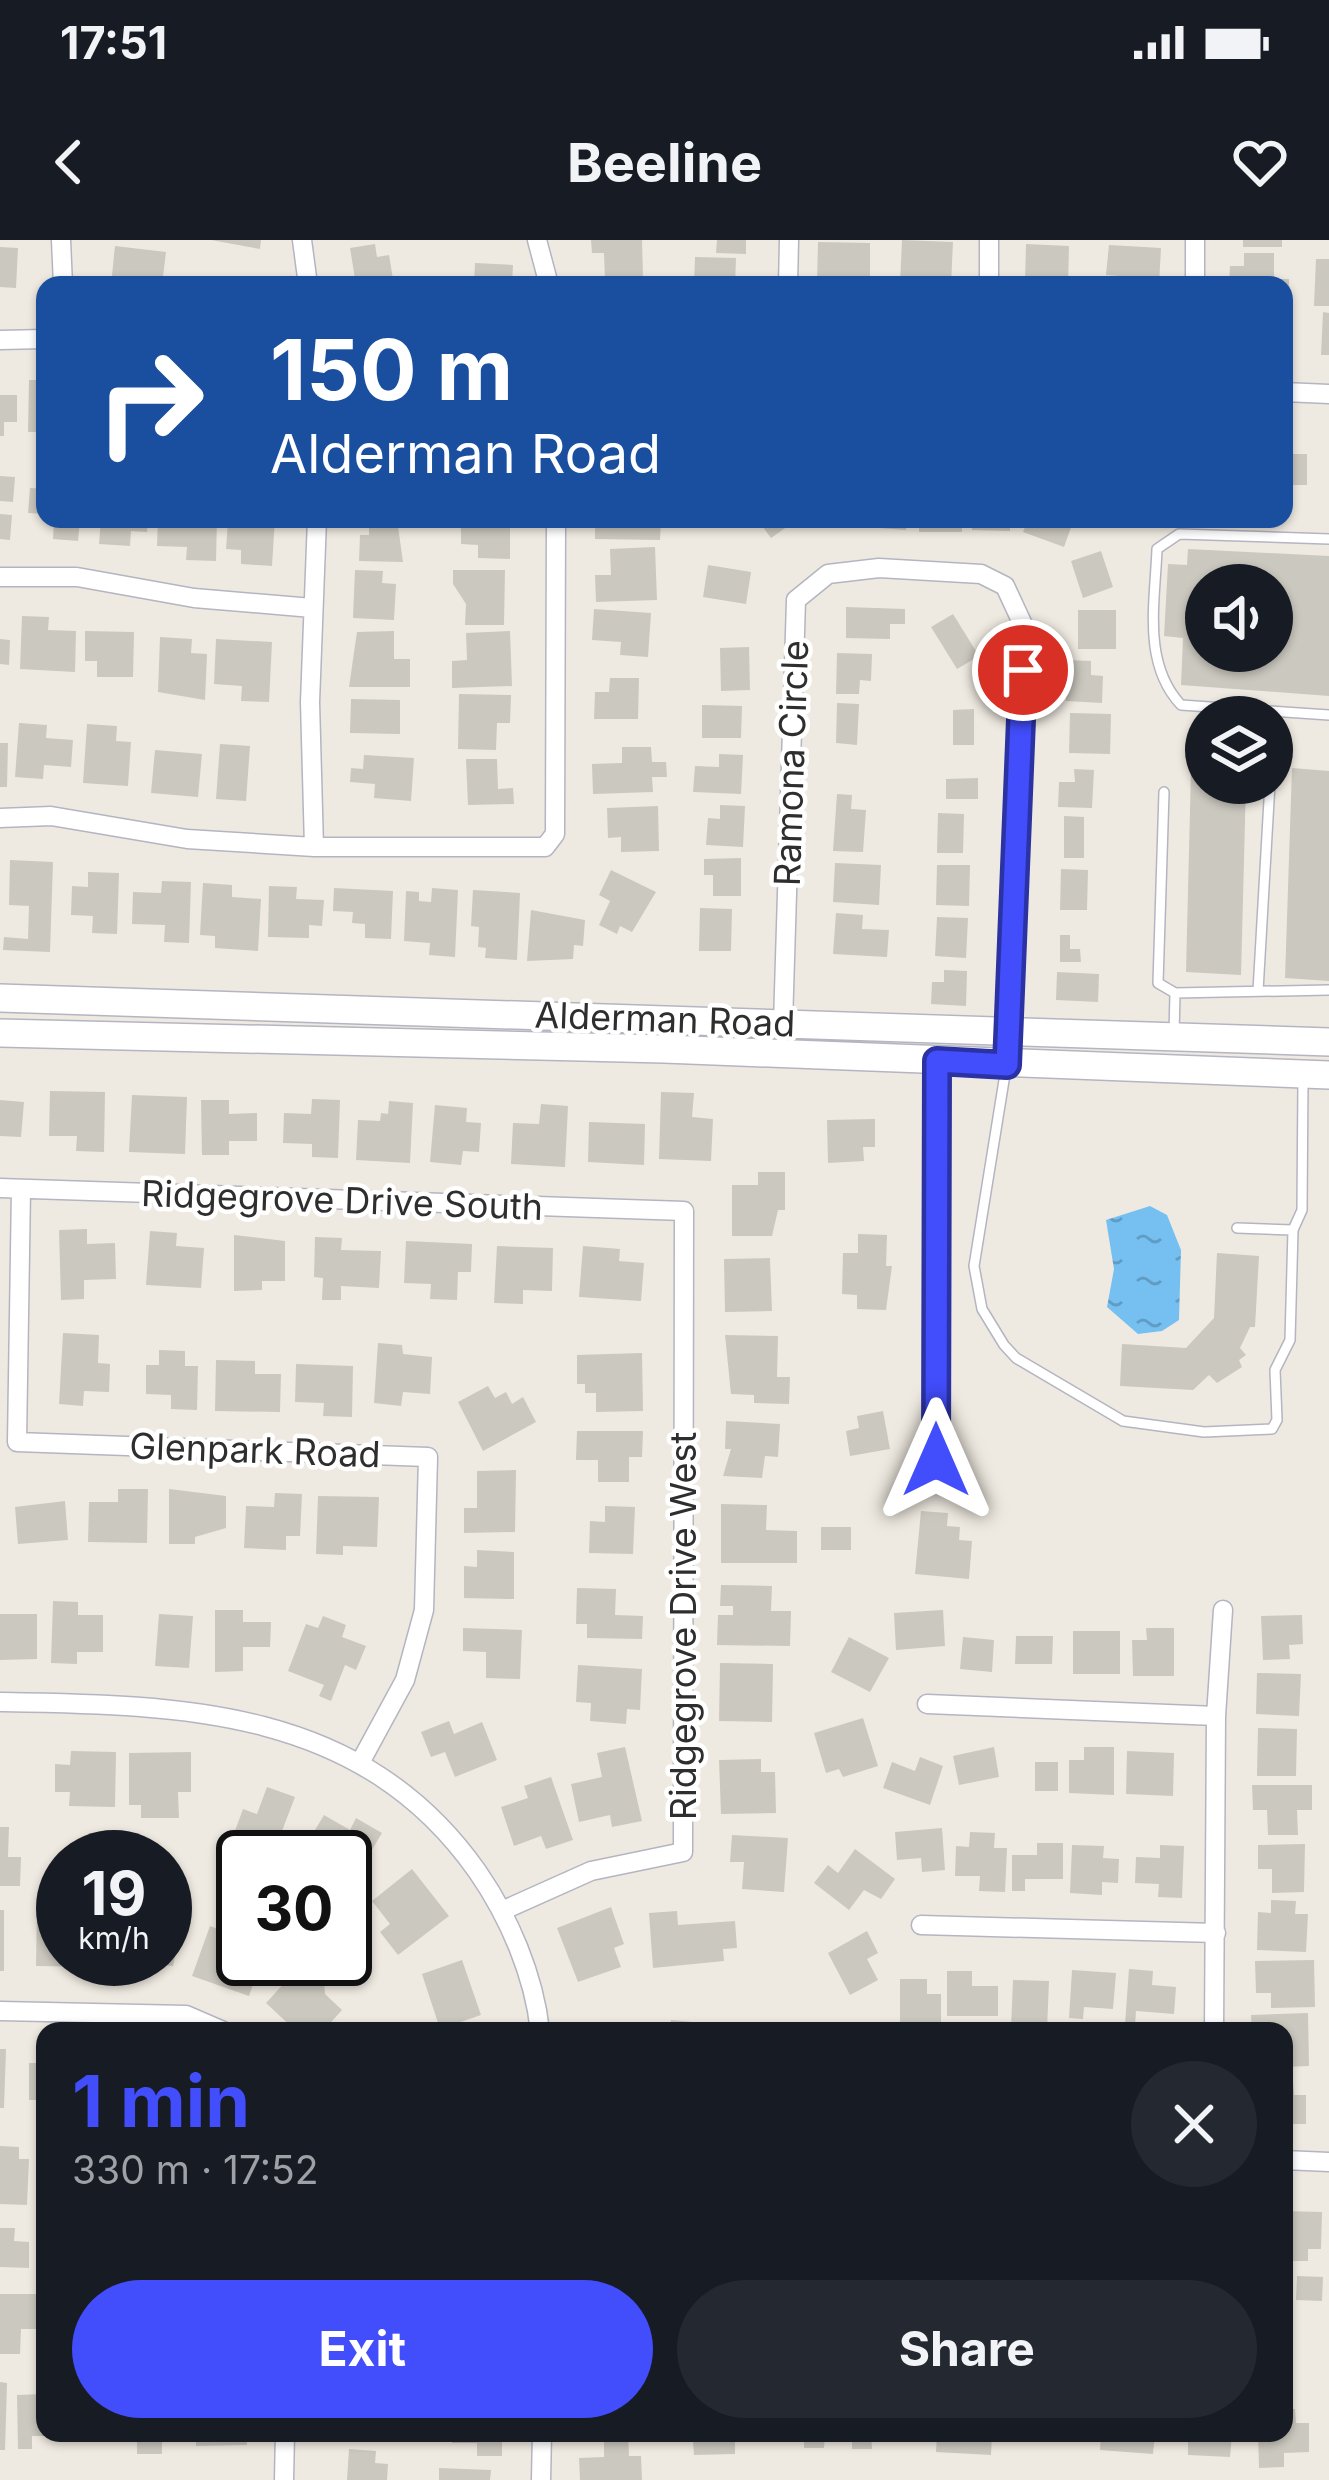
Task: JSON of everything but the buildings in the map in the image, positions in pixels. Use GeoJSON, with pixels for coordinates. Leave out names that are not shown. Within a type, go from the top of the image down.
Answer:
{"type":"FeatureCollection","features":[{"type":"Feature","properties":{"kind":"main road","name":"Alderman Road"},"geometry":{"type":"LineString","coordinates":[[0,998],[1329,1042]]}},
{"type":"Feature","properties":{"kind":"main road","name":"Alderman Road"},"geometry":{"type":"LineString","coordinates":[[0,1033],[1316,1074]]}},
{"type":"Feature","properties":{"kind":"street"},"geometry":{"type":"LineString","coordinates":[[61,240],[63,276]]}},
{"type":"Feature","properties":{"kind":"street"},"geometry":{"type":"LineString","coordinates":[[302,240],[307,276]]}},
{"type":"Feature","properties":{"kind":"street"},"geometry":{"type":"LineString","coordinates":[[537,240],[547,276]]}},
{"type":"Feature","properties":{"kind":"street"},"geometry":{"type":"LineString","coordinates":[[788,276],[789,240]]}},
{"type":"Feature","properties":{"kind":"street"},"geometry":{"type":"LineString","coordinates":[[989,240],[989,276]]}},
{"type":"Feature","properties":{"kind":"street"},"geometry":{"type":"LineString","coordinates":[[1195,240],[1195,276]]}},
{"type":"Feature","properties":{"kind":"street"},"geometry":{"type":"LineString","coordinates":[[0,340],[36,339]]}},
{"type":"Feature","properties":{"kind":"street"},"geometry":{"type":"LineString","coordinates":[[1293,392],[1329,394]]}},
{"type":"Feature","properties":{"kind":"street"},"geometry":{"type":"LineString","coordinates":[[314,847],[312,608],[316,528]]}},
{"type":"Feature","properties":{"kind":"street"},"geometry":{"type":"LineString","coordinates":[[0,818],[51,816],[187,839],[314,847],[545,847],[555,834],[556,528]]}},
{"type":"Feature","properties":{"kind":"street","name":"Ramona Circle"},"geometry":{"type":"LineString","coordinates":[[783,1024],[796,600],[828,574],[879,568],[981,574],[1005,586],[1024,627],[1010,1034]]}},
{"type":"Feature","properties":{"kind":"street"},"geometry":{"type":"LineString","coordinates":[[0,577],[76,577],[194,598],[312,608]]}},
{"type":"Feature","properties":{"kind":"street"},"geometry":{"type":"LineString","coordinates":[[936,1460],[937,1061]]}},
{"type":"Feature","properties":{"kind":"street","name":"Ridgegrove Drive South"},"geometry":{"type":"LineString","coordinates":[[0,1188],[684,1211]]}},
{"type":"Feature","properties":{"kind":"street","name":"Glenpark Road"},"geometry":{"type":"LineString","coordinates":[[21,1189],[16,1442],[428,1456],[424,1610],[405,1680],[361,1761]]}},
{"type":"Feature","properties":{"kind":"street","name":"Ridgegrove Drive West"},"geometry":{"type":"LineString","coordinates":[[504,1910],[591,1871],[682,1852],[684,1211]]}},
{"type":"Feature","properties":{"kind":"street"},"geometry":{"type":"LineString","coordinates":[[1214,2022],[1216,1716],[1223,1610]]}},
{"type":"Feature","properties":{"kind":"street"},"geometry":{"type":"LineString","coordinates":[[0,1702],[192,1710],[272,1726],[361,1761],[440,1825],[504,1910],[537,2022]]}},
{"type":"Feature","properties":{"kind":"street"},"geometry":{"type":"LineString","coordinates":[[927,1703],[1216,1716]]}},
{"type":"Feature","properties":{"kind":"street"},"geometry":{"type":"LineString","coordinates":[[921,1925],[1216,1934]]}},
{"type":"Feature","properties":{"kind":"street"},"geometry":{"type":"LineString","coordinates":[[0,2011],[186,2015],[203,2022]]}},
{"type":"Feature","properties":{"kind":"street"},"geometry":{"type":"LineString","coordinates":[[1293,2160],[1329,2162]]}},
{"type":"Feature","properties":{"kind":"street"},"geometry":{"type":"LineString","coordinates":[[284,2480],[285,2442]]}},
{"type":"Feature","properties":{"kind":"street"},"geometry":{"type":"LineString","coordinates":[[541,2480],[542,2442]]}},
{"type":"Feature","properties":{"kind":"lane"},"geometry":{"type":"LineString","coordinates":[[1329,539],[1179,534],[1157,549],[1154,631],[1156,671],[1181,705],[1329,715]]}},
{"type":"Feature","properties":{"kind":"lane"},"geometry":{"type":"LineString","coordinates":[[1164,792],[1158,983],[1175,993],[1329,990]]}},
{"type":"Feature","properties":{"kind":"lane"},"geometry":{"type":"LineString","coordinates":[[1258,991],[1269,804]]}},
{"type":"Feature","properties":{"kind":"lane"},"geometry":{"type":"LineString","coordinates":[[1174,1037],[1175,993]]}},
{"type":"Feature","properties":{"kind":"lane"},"geometry":{"type":"LineString","coordinates":[[1010,1034],[974,1265],[982,1309],[1016,1358],[1123,1421],[1204,1432],[1272,1430],[1277,1420],[1275,1370],[1290,1340],[1293,1230],[1302,1210],[1316,1074]]}},
{"type":"Feature","properties":{"kind":"lane"},"geometry":{"type":"LineString","coordinates":[[1237,1228],[1293,1230]]}},
{"type":"Feature","properties":{"kind":"water"},"geometry":{"type":"Polygon","coordinates":[[[1150,1206],[1167,1215],[1181,1250],[1179,1320],[1162,1331],[1138,1334],[1107,1307],[1114,1269],[1106,1220],[1150,1206]]]}},
{"type":"Feature","properties":{"kind":"route"},"geometry":{"type":"LineString","coordinates":[[936,1460],[937,1061],[1007,1065],[1023,670]]}}]}
